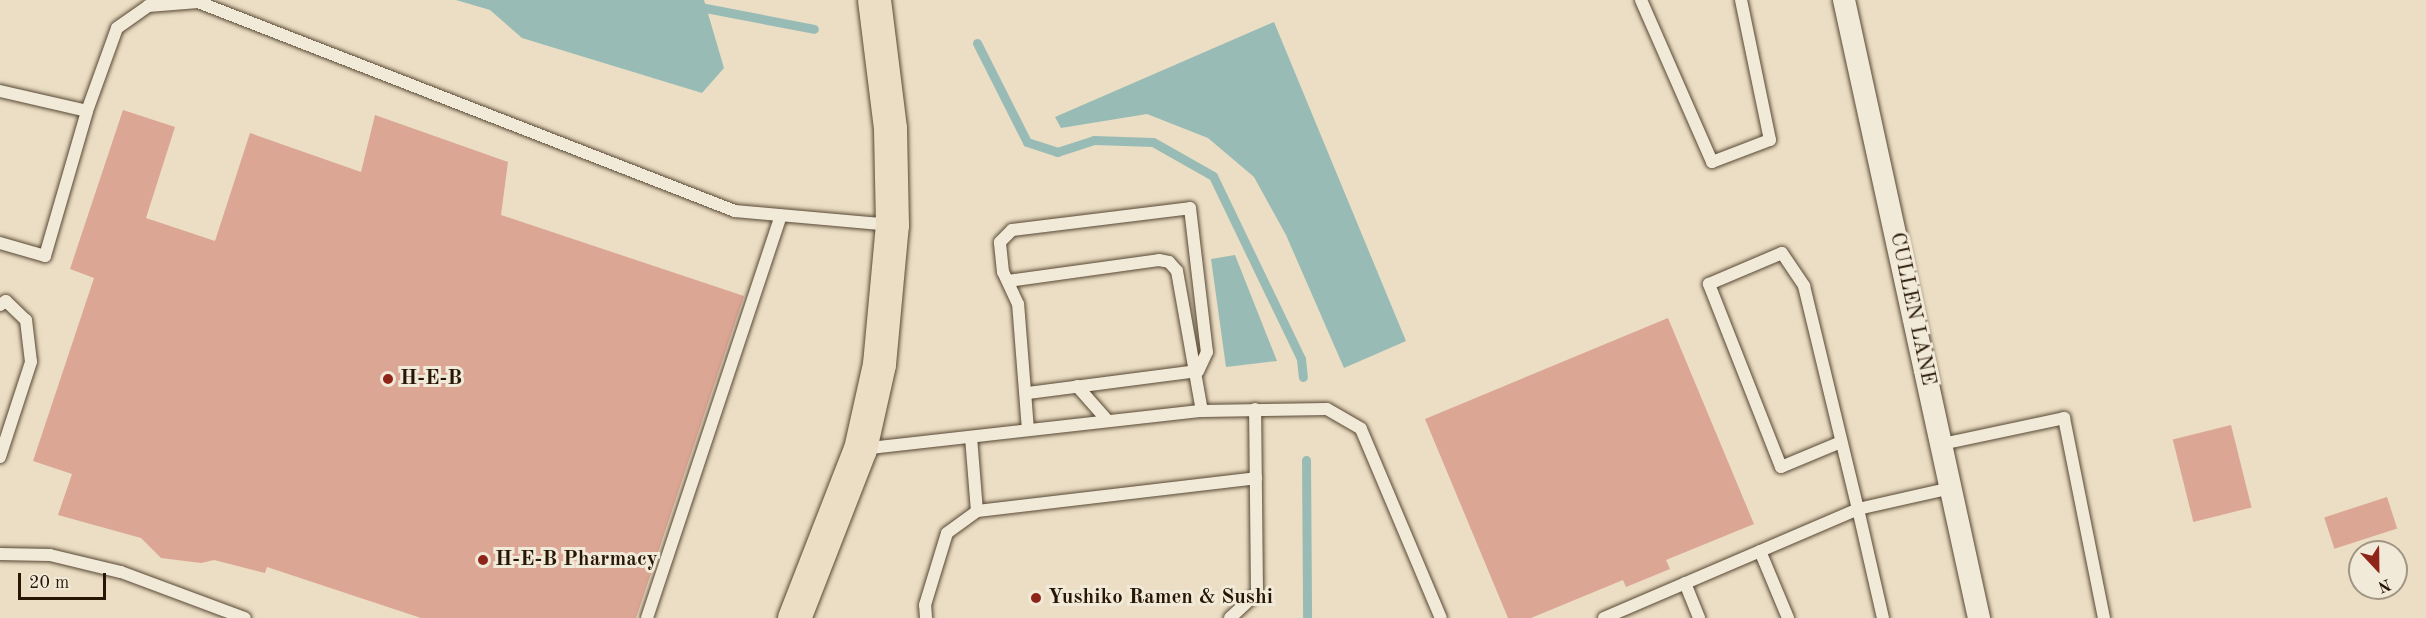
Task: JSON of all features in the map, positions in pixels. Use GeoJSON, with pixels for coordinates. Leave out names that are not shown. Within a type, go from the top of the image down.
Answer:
{"type":"FeatureCollection","features":[{"type":"Feature","properties":{"kind":"main road"},"geometry":{"type":"LineString","coordinates":[[794,618],[860,449],[879,364],[892,225],[891,128],[874,0]]}},
{"type":"Feature","properties":{"kind":"street","name":"CULLEN LANE"},"geometry":{"type":"LineString","coordinates":[[1844,0],[1979,618]]}},
{"type":"Feature","properties":{"kind":"lane"},"geometry":{"type":"LineString","coordinates":[[1641,0],[1712,162],[1770,140],[1741,0]]}},
{"type":"Feature","properties":{"kind":"lane"},"geometry":{"type":"LineString","coordinates":[[0,243],[45,256],[87,111],[117,28],[148,6],[198,2],[735,211],[892,225]]}},
{"type":"Feature","properties":{"kind":"lane"},"geometry":{"type":"LineString","coordinates":[[0,91],[87,111]]}},
{"type":"Feature","properties":{"kind":"lane"},"geometry":{"type":"LineString","coordinates":[[1028,430],[1028,393],[1018,304],[1008,281],[999,242],[1012,230],[1190,208],[1207,352],[1198,371]]}},
{"type":"Feature","properties":{"kind":"lane"},"geometry":{"type":"LineString","coordinates":[[647,618],[781,216]]}},
{"type":"Feature","properties":{"kind":"lane"},"geometry":{"type":"LineString","coordinates":[[1842,442],[1781,467],[1708,284],[1782,253],[1804,286],[1842,442],[1858,509],[1882,618]]}},
{"type":"Feature","properties":{"kind":"lane"},"geometry":{"type":"LineString","coordinates":[[1008,281],[1159,260],[1169,262],[1177,271],[1189,355],[1198,371],[1202,411]]}},
{"type":"Feature","properties":{"kind":"lane"},"geometry":{"type":"LineString","coordinates":[[0,305],[6,301],[26,320],[31,362],[0,457]]}},
{"type":"Feature","properties":{"kind":"lane"},"geometry":{"type":"LineString","coordinates":[[1028,393],[1198,371]]}},
{"type":"Feature","properties":{"kind":"lane"},"geometry":{"type":"LineString","coordinates":[[1077,386],[1107,420]]}},
{"type":"Feature","properties":{"kind":"lane"},"geometry":{"type":"LineString","coordinates":[[1230,618],[1257,593],[1255,409]]}},
{"type":"Feature","properties":{"kind":"lane"},"geometry":{"type":"LineString","coordinates":[[860,449],[1202,411],[1327,409],[1361,429],[1441,618]]}},
{"type":"Feature","properties":{"kind":"lane"},"geometry":{"type":"LineString","coordinates":[[1942,444],[2064,418],[2104,618]]}},
{"type":"Feature","properties":{"kind":"lane"},"geometry":{"type":"LineString","coordinates":[[971,437],[977,511]]}},
{"type":"Feature","properties":{"kind":"lane"},"geometry":{"type":"LineString","coordinates":[[926,618],[925,606],[946,533],[977,511],[1256,478]]}},
{"type":"Feature","properties":{"kind":"lane"},"geometry":{"type":"LineString","coordinates":[[1604,618],[1858,509],[1951,488]]}},
{"type":"Feature","properties":{"kind":"lane"},"geometry":{"type":"LineString","coordinates":[[1760,551],[1788,618]]}},
{"type":"Feature","properties":{"kind":"lane"},"geometry":{"type":"LineString","coordinates":[[0,554],[50,555],[121,572],[245,618]]}},
{"type":"Feature","properties":{"kind":"lane"},"geometry":{"type":"LineString","coordinates":[[1685,583],[1699,618]]}},
{"type":"Feature","properties":{"kind":"water"},"geometry":{"type":"Polygon","coordinates":[[[456,0],[704,0],[724,68],[702,93],[522,38],[490,10],[456,0]]]}},
{"type":"Feature","properties":{"kind":"water"},"geometry":{"type":"Polygon","coordinates":[[[1274,22],[1406,341],[1344,368],[1286,235],[1254,177],[1208,138],[1147,114],[1061,128],[1055,117],[1274,22]]]}},
{"type":"Feature","properties":{"kind":"water"},"geometry":{"type":"Polygon","coordinates":[[[1235,255],[1277,361],[1226,367],[1211,259],[1235,255]]]}},
{"type":"Feature","properties":{"kind":"building","name":"H-E-B"},"geometry":{"type":"Polygon","coordinates":[[[123,110],[175,127],[146,218],[215,241],[250,133],[361,172],[375,115],[508,162],[501,215],[744,296],[636,618],[421,618],[267,567],[265,573],[214,560],[201,563],[161,558],[141,538],[58,515],[72,474],[33,461],[94,278],[70,269],[123,110]]]}},
{"type":"Feature","properties":{"kind":"building"},"geometry":{"type":"Polygon","coordinates":[[[1668,318],[1754,524],[1666,560],[1670,569],[1626,587],[1623,580],[1531,618],[1508,618],[1425,419],[1668,318]]]}},
{"type":"Feature","properties":{"kind":"building"},"geometry":{"type":"Polygon","coordinates":[[[2231,425],[2252,507],[2193,522],[2173,440],[2231,425]]]}},
{"type":"Feature","properties":{"kind":"building"},"geometry":{"type":"Polygon","coordinates":[[[2387,497],[2397,528],[2361,540],[2348,540],[2348,544],[2334,549],[2324,517],[2387,497]]]}},
{"type":"Feature","properties":{"kind":"waterway"},"geometry":{"type":"LineString","coordinates":[[695,6],[814,29]]}},
{"type":"Feature","properties":{"kind":"waterway"},"geometry":{"type":"LineString","coordinates":[[977,43],[1027,142],[1057,152],[1094,140],[1153,142],[1213,176],[1301,359],[1303,377]]}},
{"type":"Feature","properties":{"kind":"waterway"},"geometry":{"type":"LineString","coordinates":[[1306,460],[1307,618]]}},
{"type":"Feature","properties":{"kind":"place","name":"H-E-B"},"geometry":{"type":"Point","coordinates":[388,379]}},
{"type":"Feature","properties":{"kind":"place","name":"H-E-B Pharmacy"},"geometry":{"type":"Point","coordinates":[483,560]}},
{"type":"Feature","properties":{"kind":"place","name":"Yushiko Ramen & Sushi"},"geometry":{"type":"Point","coordinates":[1036,598]}}]}
